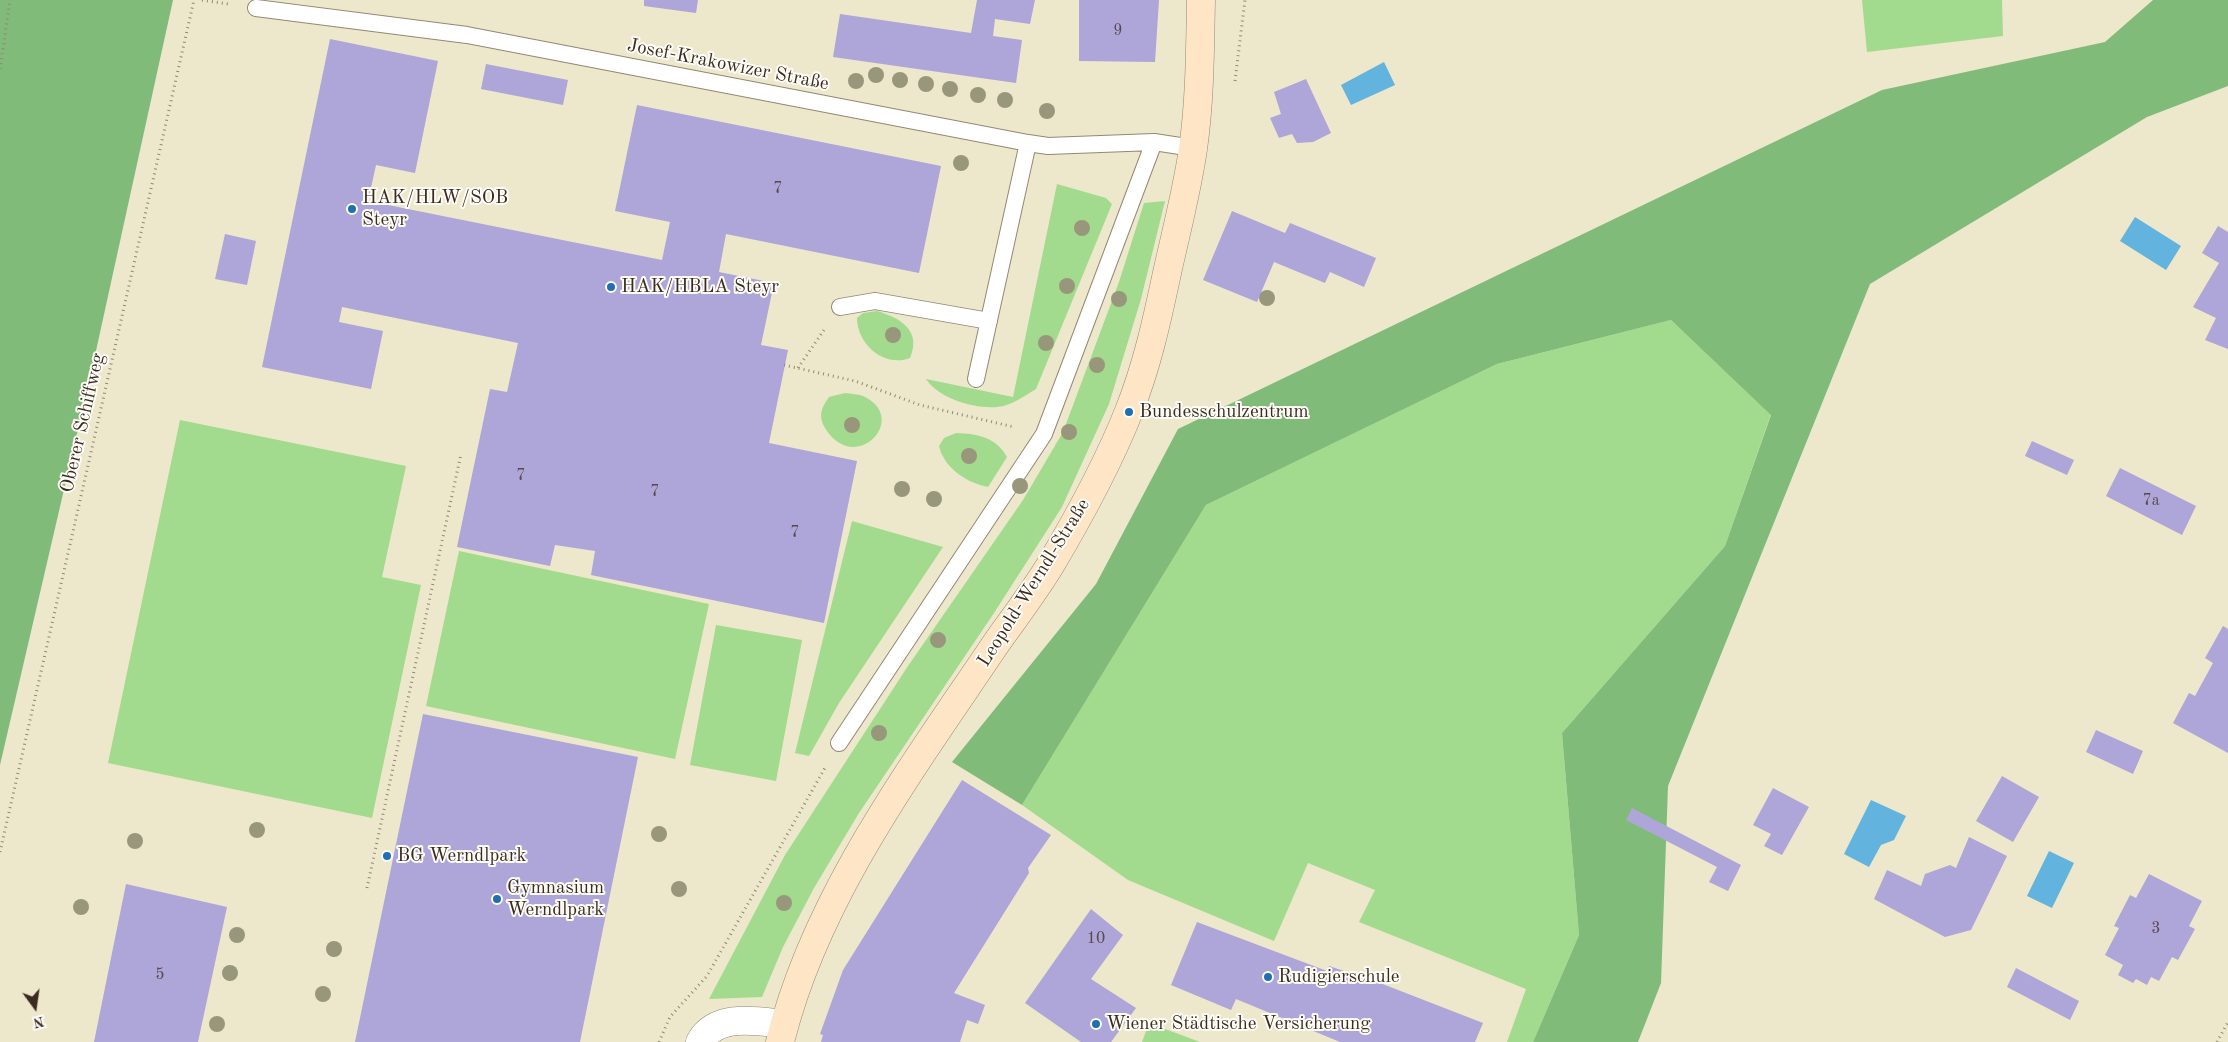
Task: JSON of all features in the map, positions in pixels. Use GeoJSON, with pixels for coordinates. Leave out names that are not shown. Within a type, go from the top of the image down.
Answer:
{"type":"FeatureCollection","features":[{"type":"Feature","properties":{"kind":"street","name":"Leopold-Werndl-Straße"},"geometry":{"type":"LineString","coordinates":[[782,1033],[812,950],[850,871],[895,796],[1049,567],[1094,488],[1129,412],[1149,354],[1184,198],[1193,148],[1200,54],[1201,0]]}},
{"type":"Feature","properties":{"kind":"street"},"geometry":{"type":"LineString","coordinates":[[700,1042],[703,1036],[720,1024],[746,1020],[782,1033]]}},
{"type":"Feature","properties":{"kind":"lane","name":"Josef-Krakowizer Straße"},"geometry":{"type":"LineString","coordinates":[[256,8],[468,35],[1048,146],[1154,142],[1193,148]]}},
{"type":"Feature","properties":{"kind":"lane"},"geometry":{"type":"LineString","coordinates":[[839,743],[1044,434],[1154,142]]}},
{"type":"Feature","properties":{"kind":"lane"},"geometry":{"type":"LineString","coordinates":[[976,379],[1028,143]]}},
{"type":"Feature","properties":{"kind":"lane"},"geometry":{"type":"LineString","coordinates":[[840,306],[875,301],[989,321]]}},
{"type":"Feature","properties":{"kind":"path"},"geometry":{"type":"LineString","coordinates":[[0,69],[10,0]]}},
{"type":"Feature","properties":{"kind":"path","name":"Oberer Schiffweg"},"geometry":{"type":"LineString","coordinates":[[0,852],[194,0]]}},
{"type":"Feature","properties":{"kind":"path"},"geometry":{"type":"LineString","coordinates":[[798,368],[840,306]]}},
{"type":"Feature","properties":{"kind":"path"},"geometry":{"type":"LineString","coordinates":[[784,365],[855,381],[920,405],[1044,434]]}},
{"type":"Feature","properties":{"kind":"path"},"geometry":{"type":"LineString","coordinates":[[367,888],[461,454]]}},
{"type":"Feature","properties":{"kind":"path"},"geometry":{"type":"LineString","coordinates":[[659,1042],[670,1017],[707,976],[839,743]]}},
{"type":"Feature","properties":{"kind":"path"},"geometry":{"type":"LineString","coordinates":[[2218,1042],[2228,1022]]}},
{"type":"Feature","properties":{"kind":"green space"},"geometry":{"type":"Polygon","coordinates":[[[0,0],[173,0],[92,369],[0,765],[0,0]]]}},
{"type":"Feature","properties":{"kind":"green space"},"geometry":{"type":"Polygon","coordinates":[[[1862,0],[2002,0],[2003,36],[1867,52],[1862,0]]]}},
{"type":"Feature","properties":{"kind":"green space"},"geometry":{"type":"Polygon","coordinates":[[[2153,0],[2228,0],[2228,86],[2147,117],[1870,284],[1668,786],[1661,983],[1638,1042],[1533,1042],[1579,935],[1562,733],[1725,546],[1771,415],[1671,320],[1497,364],[1206,505],[1022,805],[952,762],[1096,584],[1178,429],[1882,90],[2105,42],[2153,0]]]}},
{"type":"Feature","properties":{"kind":"green space"},"geometry":{"type":"Polygon","coordinates":[[[1057,184],[1106,198],[1112,204],[1036,389],[1012,403],[997,407],[968,404],[948,397],[939,392],[926,379],[1013,397],[1057,184]]]}},
{"type":"Feature","properties":{"kind":"green space"},"geometry":{"type":"Polygon","coordinates":[[[1165,201],[1141,299],[1109,404],[1062,507],[994,613],[859,813],[814,888],[783,947],[762,997],[709,999],[785,855],[908,666],[1023,500],[1063,432],[1119,282],[1144,203],[1165,201]]]}},
{"type":"Feature","properties":{"kind":"green space"},"geometry":{"type":"Polygon","coordinates":[[[877,311],[894,317],[907,327],[913,340],[910,358],[891,360],[874,352],[867,345],[858,328],[857,318],[863,313],[877,311]]]}},
{"type":"Feature","properties":{"kind":"green space"},"geometry":{"type":"Polygon","coordinates":[[[1671,320],[1771,414],[1725,546],[1562,733],[1579,935],[1533,1042],[1507,1042],[1526,989],[1359,922],[1375,890],[1308,863],[1274,941],[1128,880],[1022,805],[1206,505],[1497,364],[1671,320]]]}},
{"type":"Feature","properties":{"kind":"green space"},"geometry":{"type":"Polygon","coordinates":[[[845,393],[863,396],[876,406],[882,417],[880,429],[873,439],[863,445],[850,447],[837,442],[823,424],[821,412],[829,397],[845,393]]]}},
{"type":"Feature","properties":{"kind":"green space"},"geometry":{"type":"Polygon","coordinates":[[[180,420],[406,466],[382,577],[421,585],[372,818],[108,763],[180,420]]]}},
{"type":"Feature","properties":{"kind":"green space"},"geometry":{"type":"Polygon","coordinates":[[[956,433],[972,434],[986,438],[1003,450],[1007,457],[988,487],[965,478],[951,468],[946,461],[939,446],[944,438],[956,433]]]}},
{"type":"Feature","properties":{"kind":"green space"},"geometry":{"type":"Polygon","coordinates":[[[852,521],[943,547],[839,703],[809,756],[795,753],[852,521]]]}},
{"type":"Feature","properties":{"kind":"green space"},"geometry":{"type":"Polygon","coordinates":[[[459,551],[709,604],[675,759],[426,706],[459,551]]]}},
{"type":"Feature","properties":{"kind":"green space"},"geometry":{"type":"Polygon","coordinates":[[[716,625],[802,640],[776,781],[690,765],[716,625]]]}},
{"type":"Feature","properties":{"kind":"green space"},"geometry":{"type":"Polygon","coordinates":[[[1149,1023],[1200,1042],[1142,1042],[1149,1023]]]}},
{"type":"Feature","properties":{"kind":"water"},"geometry":{"type":"Polygon","coordinates":[[[1384,62],[1395,85],[1351,105],[1341,85],[1384,62]]]}},
{"type":"Feature","properties":{"kind":"water"},"geometry":{"type":"Polygon","coordinates":[[[2135,217],[2181,246],[2166,270],[2120,241],[2135,217]]]}},
{"type":"Feature","properties":{"kind":"water"},"geometry":{"type":"Polygon","coordinates":[[[1871,800],[1906,816],[1894,840],[1881,845],[1869,867],[1844,854],[1871,800]]]}},
{"type":"Feature","properties":{"kind":"water"},"geometry":{"type":"Polygon","coordinates":[[[2049,851],[2074,863],[2052,908],[2027,896],[2049,851]]]}},
{"type":"Feature","properties":{"kind":"building"},"geometry":{"type":"Polygon","coordinates":[[[644,0],[698,0],[696,13],[644,6],[644,0]]]}},
{"type":"Feature","properties":{"kind":"building"},"geometry":{"type":"Polygon","coordinates":[[[977,0],[1035,0],[1030,24],[995,19],[993,36],[1022,40],[1016,83],[833,57],[840,14],[971,33],[977,0]]]}},
{"type":"Feature","properties":{"kind":"building"},"geometry":{"type":"Polygon","coordinates":[[[1079,0],[1159,0],[1155,62],[1079,61],[1079,0]]]}},
{"type":"Feature","properties":{"kind":"building"},"geometry":{"type":"Polygon","coordinates":[[[330,39],[438,61],[415,173],[376,165],[368,201],[662,260],[670,222],[615,211],[637,105],[941,166],[919,273],[726,234],[719,272],[774,283],[761,345],[788,350],[769,443],[857,461],[824,623],[591,575],[595,551],[555,545],[550,566],[457,547],[490,389],[507,392],[518,343],[342,307],[339,322],[383,331],[371,389],[262,367],[330,39]]]}},
{"type":"Feature","properties":{"kind":"building"},"geometry":{"type":"Polygon","coordinates":[[[486,64],[568,80],[563,105],[481,89],[486,64]]]}},
{"type":"Feature","properties":{"kind":"building"},"geometry":{"type":"Polygon","coordinates":[[[1306,79],[1331,133],[1313,142],[1297,143],[1292,134],[1279,138],[1270,118],[1281,114],[1274,92],[1306,79]]]}},
{"type":"Feature","properties":{"kind":"building"},"geometry":{"type":"Polygon","coordinates":[[[1232,211],[1285,233],[1290,223],[1376,258],[1364,287],[1330,272],[1325,283],[1274,262],[1257,302],[1203,280],[1232,211]]]}},
{"type":"Feature","properties":{"kind":"building"},"geometry":{"type":"Polygon","coordinates":[[[2218,226],[2228,232],[2228,349],[2205,340],[2216,318],[2193,307],[2219,263],[2202,253],[2218,226]]]}},
{"type":"Feature","properties":{"kind":"building"},"geometry":{"type":"Polygon","coordinates":[[[225,234],[256,241],[247,285],[215,279],[225,234]]]}},
{"type":"Feature","properties":{"kind":"building"},"geometry":{"type":"Polygon","coordinates":[[[2032,441],[2074,460],[2067,475],[2025,456],[2032,441]]]}},
{"type":"Feature","properties":{"kind":"building"},"geometry":{"type":"Polygon","coordinates":[[[2120,468],[2196,506],[2182,535],[2106,496],[2120,468]]]}},
{"type":"Feature","properties":{"kind":"building"},"geometry":{"type":"Polygon","coordinates":[[[2223,626],[2228,629],[2228,753],[2173,723],[2189,693],[2195,696],[2213,663],[2205,658],[2223,626]]]}},
{"type":"Feature","properties":{"kind":"building","name":"Gymnasium Werndlpark"},"geometry":{"type":"Polygon","coordinates":[[[423,714],[638,757],[580,1042],[355,1042],[423,714]]]}},
{"type":"Feature","properties":{"kind":"building"},"geometry":{"type":"Polygon","coordinates":[[[2096,730],[2143,751],[2133,774],[2086,752],[2096,730]]]}},
{"type":"Feature","properties":{"kind":"building"},"geometry":{"type":"Polygon","coordinates":[[[2002,776],[2039,797],[2013,842],[1976,821],[2002,776]]]}},
{"type":"Feature","properties":{"kind":"building"},"geometry":{"type":"Polygon","coordinates":[[[962,780],[1051,835],[1028,868],[1029,873],[954,993],[985,1005],[978,1024],[967,1020],[960,1042],[821,1042],[823,1035],[820,1034],[843,970],[962,780]]]}},
{"type":"Feature","properties":{"kind":"building"},"geometry":{"type":"Polygon","coordinates":[[[1773,788],[1809,807],[1782,855],[1764,846],[1771,834],[1753,825],[1773,788]]]}},
{"type":"Feature","properties":{"kind":"building"},"geometry":{"type":"Polygon","coordinates":[[[1632,808],[1741,865],[1728,891],[1709,882],[1717,867],[1626,820],[1632,808]]]}},
{"type":"Feature","properties":{"kind":"building"},"geometry":{"type":"Polygon","coordinates":[[[1969,837],[2007,856],[1971,930],[1945,937],[1874,899],[1887,870],[1921,886],[1925,874],[1950,865],[1956,868],[1969,837]]]}},
{"type":"Feature","properties":{"kind":"building"},"geometry":{"type":"Polygon","coordinates":[[[2149,874],[2202,901],[2189,926],[2195,929],[2178,960],[2172,957],[2159,981],[2151,977],[2147,985],[2136,979],[2133,983],[2118,975],[2123,965],[2105,955],[2119,928],[2114,926],[2130,895],[2136,898],[2149,874]]]}},
{"type":"Feature","properties":{"kind":"building"},"geometry":{"type":"Polygon","coordinates":[[[126,884],[227,907],[198,1042],[94,1042],[126,884]]]}},
{"type":"Feature","properties":{"kind":"building"},"geometry":{"type":"Polygon","coordinates":[[[1091,909],[1123,935],[1091,979],[1136,1008],[1111,1042],[1081,1042],[1025,1003],[1091,909]]]}},
{"type":"Feature","properties":{"kind":"building","name":"Rudigierschule"},"geometry":{"type":"Polygon","coordinates":[[[1197,922],[1327,971],[1329,966],[1380,983],[1483,1023],[1475,1042],[1340,1042],[1236,999],[1231,1010],[1171,985],[1197,922]]]}},
{"type":"Feature","properties":{"kind":"building"},"geometry":{"type":"Polygon","coordinates":[[[2016,968],[2079,1001],[2070,1020],[2007,987],[2016,968]]]}},
{"type":"Feature","properties":{"kind":"place","name":"HAK/HLW/SOB Steyr"},"geometry":{"type":"Point","coordinates":[352,209]}},
{"type":"Feature","properties":{"kind":"place","name":"HAK/HBLA Steyr"},"geometry":{"type":"Point","coordinates":[611,287]}},
{"type":"Feature","properties":{"kind":"place","name":"Bundesschulzentrum"},"geometry":{"type":"Point","coordinates":[1129,412]}},
{"type":"Feature","properties":{"kind":"place","name":"BG Werndlpark"},"geometry":{"type":"Point","coordinates":[387,856]}},
{"type":"Feature","properties":{"kind":"place","name":"Gymnasium Werndlpark"},"geometry":{"type":"Point","coordinates":[497,899]}},
{"type":"Feature","properties":{"kind":"place","name":"Rudigierschule"},"geometry":{"type":"Point","coordinates":[1268,977]}},
{"type":"Feature","properties":{"kind":"place","name":"Wiener Städtische Versicherung"},"geometry":{"type":"Point","coordinates":[1096,1024]}}]}
